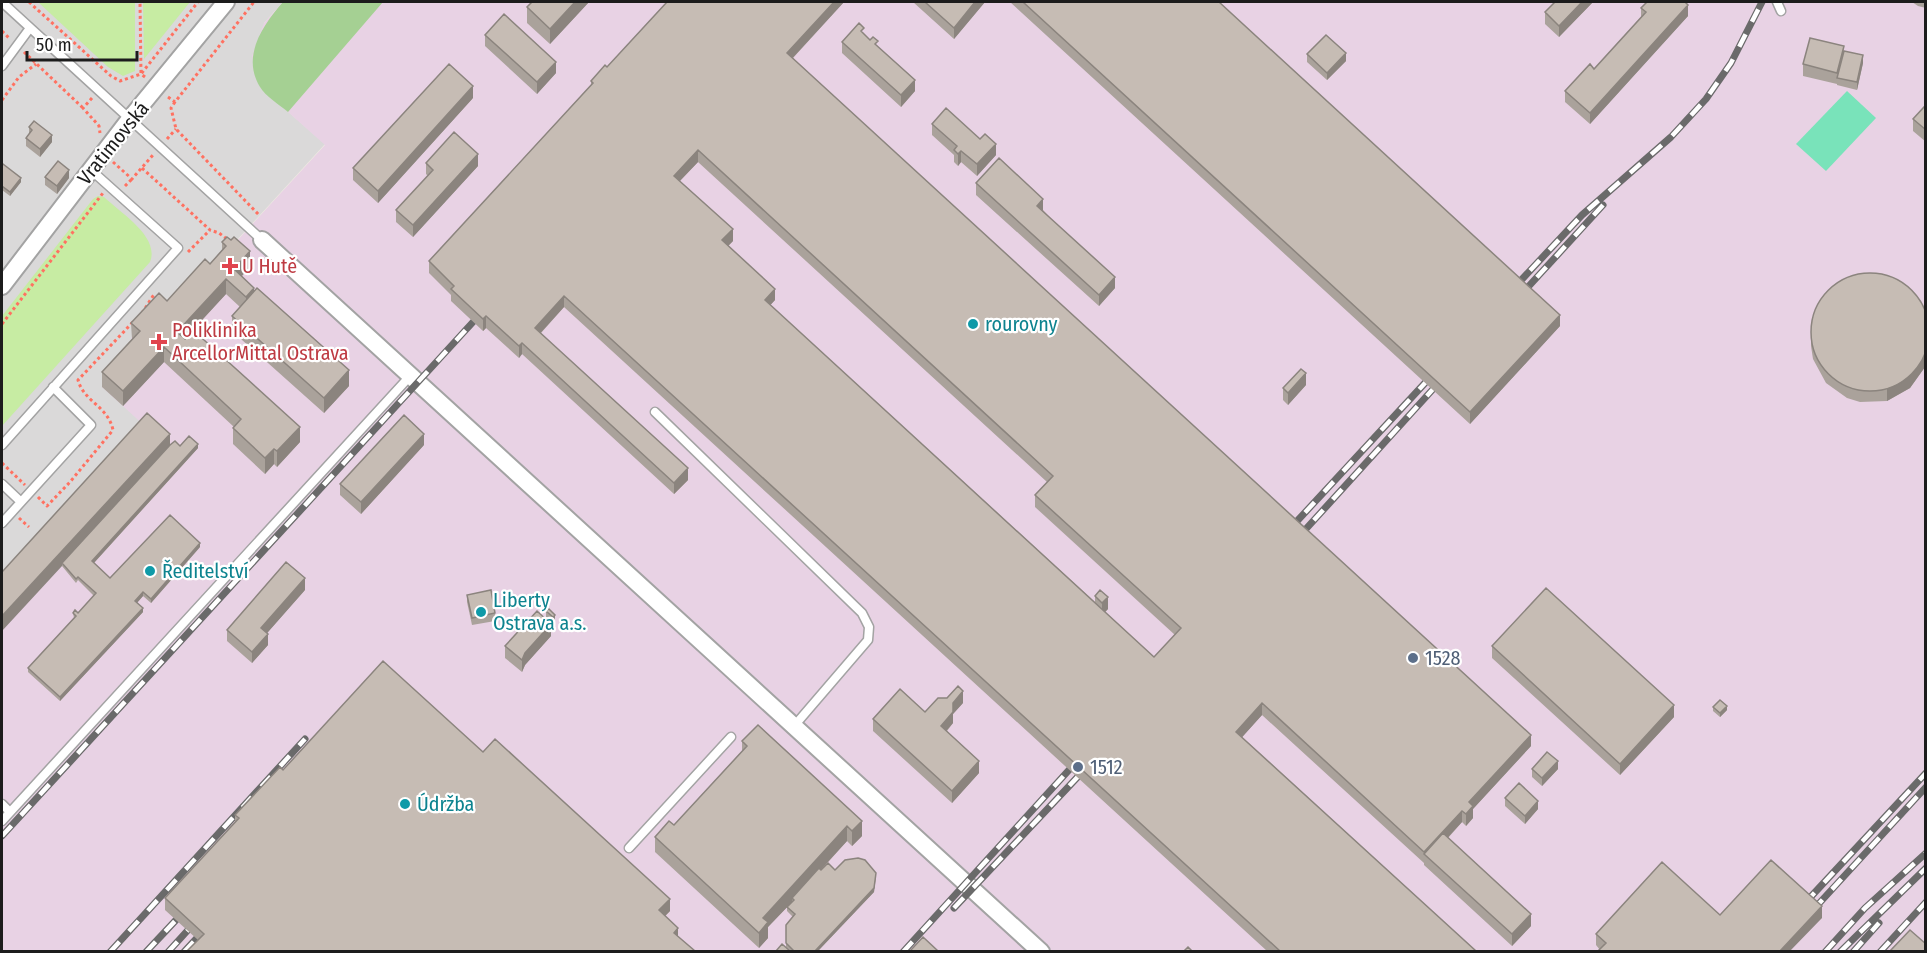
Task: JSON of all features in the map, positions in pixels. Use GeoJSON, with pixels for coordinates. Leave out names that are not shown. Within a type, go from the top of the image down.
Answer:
{"type":"FeatureCollection","features":[{"type":"Feature","properties":{"kind":"street","name":"Vratimovská"},"geometry":{"type":"LineString","coordinates":[[2,286],[129,120],[158,88],[226,2]]}},
{"type":"Feature","properties":{"kind":"street"},"geometry":{"type":"LineString","coordinates":[[262,240],[1041,951]]}},
{"type":"Feature","properties":{"kind":"lane"},"geometry":{"type":"LineString","coordinates":[[2,2],[262,240]]}},
{"type":"Feature","properties":{"kind":"lane"},"geometry":{"type":"LineString","coordinates":[[1777,2],[1781,11]]}},
{"type":"Feature","properties":{"kind":"lane"},"geometry":{"type":"LineString","coordinates":[[2,66],[30,28]]}},
{"type":"Feature","properties":{"kind":"lane"},"geometry":{"type":"LineString","coordinates":[[2,445],[178,248],[91,170]]}},
{"type":"Feature","properties":{"kind":"lane"},"geometry":{"type":"LineString","coordinates":[[2,820],[411,375]]}},
{"type":"Feature","properties":{"kind":"lane"},"geometry":{"type":"LineString","coordinates":[[2,523],[91,425],[53,387]]}},
{"type":"Feature","properties":{"kind":"lane"},"geometry":{"type":"LineString","coordinates":[[655,412],[862,613],[869,627],[868,640],[795,725]]}},
{"type":"Feature","properties":{"kind":"lane"},"geometry":{"type":"LineString","coordinates":[[2,484],[20,501]]}},
{"type":"Feature","properties":{"kind":"lane"},"geometry":{"type":"LineString","coordinates":[[629,848],[731,737]]}},
{"type":"Feature","properties":{"kind":"lane"},"geometry":{"type":"LineString","coordinates":[[2,804],[10,812]]}},
{"type":"Feature","properties":{"kind":"path"},"geometry":{"type":"LineString","coordinates":[[29,2],[111,76],[120,81],[141,74],[140,2]]}},
{"type":"Feature","properties":{"kind":"path"},"geometry":{"type":"LineString","coordinates":[[2,31],[83,108]]}},
{"type":"Feature","properties":{"kind":"path"},"geometry":{"type":"LineString","coordinates":[[2,99],[19,77],[36,64]]}},
{"type":"Feature","properties":{"kind":"path"},"geometry":{"type":"LineString","coordinates":[[175,102],[171,108],[176,129],[260,216]]}},
{"type":"Feature","properties":{"kind":"path"},"geometry":{"type":"LineString","coordinates":[[142,168],[210,230],[219,233],[233,244]]}},
{"type":"Feature","properties":{"kind":"path"},"geometry":{"type":"LineString","coordinates":[[2,324],[121,169]]}},
{"type":"Feature","properties":{"kind":"path"},"geometry":{"type":"LineString","coordinates":[[125,187],[132,179]]}},
{"type":"Feature","properties":{"kind":"path"},"geometry":{"type":"LineString","coordinates":[[182,260],[210,230]]}},
{"type":"Feature","properties":{"kind":"path"},"geometry":{"type":"LineString","coordinates":[[181,244],[189,252]]}},
{"type":"Feature","properties":{"kind":"path"},"geometry":{"type":"LineString","coordinates":[[47,506],[113,430],[110,417],[81,390],[78,380],[121,332],[139,317],[156,291]]}},
{"type":"Feature","properties":{"kind":"shaded area"},"geometry":{"type":"Polygon","coordinates":[[[2,2],[283,2],[264,23],[260,87],[325,144],[205,275],[132,339],[139,346],[147,429],[2,587],[2,2]]]}},
{"type":"Feature","properties":{"kind":"shaded area"},"geometry":{"type":"Polygon","coordinates":[[[283,2],[1925,2],[1925,951],[2,951],[2,587],[147,428],[102,387],[139,346],[131,338],[159,309],[167,317],[325,145],[260,87],[252,56],[264,23],[283,2]]]}},
{"type":"Feature","properties":{"kind":"green space"},"geometry":{"type":"Polygon","coordinates":[[[38,2],[135,2],[135,71],[123,76],[108,67],[38,2]]]}},
{"type":"Feature","properties":{"kind":"green space"},"geometry":{"type":"Polygon","coordinates":[[[143,2],[190,2],[144,59],[143,2]]]}},
{"type":"Feature","properties":{"kind":"green space"},"geometry":{"type":"Polygon","coordinates":[[[283,2],[383,2],[288,112],[262,90],[253,64],[257,42],[262,31],[283,2]]]}},
{"type":"Feature","properties":{"kind":"green space"},"geometry":{"type":"Polygon","coordinates":[[[1847,91],[1876,118],[1826,171],[1796,144],[1847,91]]]}},
{"type":"Feature","properties":{"kind":"green space"},"geometry":{"type":"Polygon","coordinates":[[[98,196],[104,197],[145,235],[152,253],[150,262],[2,426],[2,316],[93,199],[98,196]]]}},
{"type":"Feature","properties":{"kind":"building"},"geometry":{"type":"Polygon","coordinates":[[[532,2],[575,2],[550,29],[527,7],[532,2]]]}},
{"type":"Feature","properties":{"kind":"building"},"geometry":{"type":"Polygon","coordinates":[[[667,2],[834,2],[787,53],[1531,735],[1469,802],[1473,806],[1466,814],[1462,811],[1424,852],[1262,703],[1236,732],[1476,951],[1280,951],[564,296],[535,328],[688,468],[674,483],[522,343],[519,346],[486,316],[483,319],[451,289],[454,286],[429,261],[593,83],[591,81],[605,65],[607,67],[667,2]],[[698,150],[674,176],[733,229],[722,240],[775,289],[765,300],[1154,657],[1181,628],[1035,495],[1053,476],[698,150]]]}},
{"type":"Feature","properties":{"kind":"building"},"geometry":{"type":"Polygon","coordinates":[[[925,2],[975,2],[954,28],[925,2]]]}},
{"type":"Feature","properties":{"kind":"building"},"geometry":{"type":"Polygon","coordinates":[[[1023,2],[1219,2],[1560,315],[1470,412],[1023,2]]]}},
{"type":"Feature","properties":{"kind":"building"},"geometry":{"type":"Polygon","coordinates":[[[1555,2],[1582,2],[1559,26],[1545,12],[1555,2]]]}},
{"type":"Feature","properties":{"kind":"building"},"geometry":{"type":"Polygon","coordinates":[[[1647,2],[1685,2],[1688,5],[1590,113],[1565,91],[1590,64],[1594,69],[1646,12],[1641,8],[1647,2]]]}},
{"type":"Feature","properties":{"kind":"building"},"geometry":{"type":"Polygon","coordinates":[[[504,14],[556,62],[537,82],[485,35],[504,14]]]}},
{"type":"Feature","properties":{"kind":"building"},"geometry":{"type":"Polygon","coordinates":[[[859,23],[864,28],[861,31],[870,40],[873,37],[878,41],[875,44],[915,80],[901,95],[842,42],[859,23]]]}},
{"type":"Feature","properties":{"kind":"building"},"geometry":{"type":"Polygon","coordinates":[[[1326,35],[1346,53],[1327,73],[1307,54],[1326,35]]]}},
{"type":"Feature","properties":{"kind":"building"},"geometry":{"type":"Polygon","coordinates":[[[1810,38],[1844,46],[1837,73],[1803,64],[1810,38]]]}},
{"type":"Feature","properties":{"kind":"building"},"geometry":{"type":"Polygon","coordinates":[[[1844,51],[1863,55],[1857,82],[1837,78],[1844,51]]]}},
{"type":"Feature","properties":{"kind":"building"},"geometry":{"type":"Polygon","coordinates":[[[449,64],[473,86],[378,191],[353,168],[449,64]]]}},
{"type":"Feature","properties":{"kind":"building"},"geometry":{"type":"Polygon","coordinates":[[[1924,107],[1926,108],[1926,130],[1913,119],[1924,107]]]}},
{"type":"Feature","properties":{"kind":"building"},"geometry":{"type":"Polygon","coordinates":[[[946,108],[980,139],[985,134],[996,144],[977,164],[961,151],[958,154],[954,150],[957,146],[932,124],[946,108]]]}},
{"type":"Feature","properties":{"kind":"building"},"geometry":{"type":"Polygon","coordinates":[[[34,121],[52,135],[40,149],[26,138],[32,130],[29,127],[34,121]]]}},
{"type":"Feature","properties":{"kind":"building"},"geometry":{"type":"Polygon","coordinates":[[[454,132],[478,154],[413,225],[396,210],[433,170],[426,163],[454,132]]]}},
{"type":"Feature","properties":{"kind":"building"},"geometry":{"type":"Polygon","coordinates":[[[999,158],[1043,199],[1037,206],[1115,277],[1099,295],[976,183],[999,158]]]}},
{"type":"Feature","properties":{"kind":"building"},"geometry":{"type":"Polygon","coordinates":[[[58,161],[69,170],[57,186],[45,177],[58,161]]]}},
{"type":"Feature","properties":{"kind":"building"},"geometry":{"type":"Polygon","coordinates":[[[3,164],[21,178],[10,192],[2,186],[3,164]]]}},
{"type":"Feature","properties":{"kind":"building"},"geometry":{"type":"Polygon","coordinates":[[[227,237],[231,240],[234,237],[250,251],[234,269],[254,288],[246,297],[226,279],[177,332],[185,339],[193,330],[300,427],[277,451],[274,449],[265,458],[233,428],[241,419],[164,347],[123,391],[102,372],[140,331],[131,323],[159,293],[167,301],[205,259],[210,264],[226,246],[222,242],[227,237]]]}},
{"type":"Feature","properties":{"kind":"building"},"geometry":{"type":"Polygon","coordinates":[[[1870,273],[1903,283],[1919,299],[1929,332],[1919,365],[1903,381],[1870,391],[1837,381],[1821,365],[1811,332],[1821,299],[1837,283],[1870,273]]]}},
{"type":"Feature","properties":{"kind":"building"},"geometry":{"type":"Polygon","coordinates":[[[257,288],[349,370],[324,398],[232,316],[257,288]]]}},
{"type":"Feature","properties":{"kind":"building"},"geometry":{"type":"Polygon","coordinates":[[[1301,369],[1306,373],[1288,393],[1283,388],[1301,369]]]}},
{"type":"Feature","properties":{"kind":"building"},"geometry":{"type":"Polygon","coordinates":[[[147,413],[170,434],[2,616],[2,572],[147,413]]]}},
{"type":"Feature","properties":{"kind":"building"},"geometry":{"type":"Polygon","coordinates":[[[404,415],[424,434],[361,502],[340,484],[404,415]]]}},
{"type":"Feature","properties":{"kind":"building","name":"Ředitelství"},"geometry":{"type":"Polygon","coordinates":[[[189,436],[198,444],[92,561],[110,578],[170,515],[200,543],[151,599],[143,592],[135,601],[143,608],[60,697],[28,668],[76,616],[73,613],[75,610],[78,613],[96,593],[78,577],[76,579],[62,563],[170,445],[175,441],[180,446],[189,436]]]}},
{"type":"Feature","properties":{"kind":"building"},"geometry":{"type":"Polygon","coordinates":[[[286,562],[305,578],[261,628],[268,634],[252,652],[227,630],[286,562]]]}},
{"type":"Feature","properties":{"kind":"building"},"geometry":{"type":"Polygon","coordinates":[[[1546,588],[1674,705],[1620,764],[1492,646],[1546,588]]]}},
{"type":"Feature","properties":{"kind":"building","name":"Liberty Ostrava a.s."},"geometry":{"type":"Polygon","coordinates":[[[491,590],[495,613],[472,618],[467,595],[491,590]]]}},
{"type":"Feature","properties":{"kind":"building"},"geometry":{"type":"Polygon","coordinates":[[[1100,590],[1108,597],[1102,603],[1095,596],[1100,590]]]}},
{"type":"Feature","properties":{"kind":"building"},"geometry":{"type":"Polygon","coordinates":[[[549,609],[555,615],[553,617],[546,611],[549,609]]]}},
{"type":"Feature","properties":{"kind":"building"},"geometry":{"type":"Polygon","coordinates":[[[537,611],[551,624],[525,653],[522,660],[505,646],[537,611]]]}},
{"type":"Feature","properties":{"kind":"building","name":"Údržba"},"geometry":{"type":"Polygon","coordinates":[[[383,661],[483,752],[495,739],[670,899],[659,910],[678,928],[674,933],[695,951],[187,951],[204,934],[165,898],[239,818],[235,815],[280,767],[283,770],[383,661]]]}},
{"type":"Feature","properties":{"kind":"building"},"geometry":{"type":"Polygon","coordinates":[[[958,686],[963,691],[953,703],[953,712],[941,726],[979,761],[952,791],[873,719],[900,689],[925,712],[938,698],[947,698],[958,686]]]}},
{"type":"Feature","properties":{"kind":"building"},"geometry":{"type":"Polygon","coordinates":[[[1720,700],[1727,706],[1720,713],[1713,707],[1720,700]]]}},
{"type":"Feature","properties":{"kind":"building"},"geometry":{"type":"Polygon","coordinates":[[[758,725],[862,821],[852,831],[847,826],[763,918],[768,922],[759,933],[655,837],[669,821],[674,825],[747,746],[742,741],[758,725]]]}},
{"type":"Feature","properties":{"kind":"building"},"geometry":{"type":"Polygon","coordinates":[[[1547,752],[1558,761],[1542,778],[1532,769],[1547,752]]]}},
{"type":"Feature","properties":{"kind":"building"},"geometry":{"type":"Polygon","coordinates":[[[1519,783],[1538,801],[1525,816],[1505,798],[1519,783]]]}},
{"type":"Feature","properties":{"kind":"building"},"geometry":{"type":"Polygon","coordinates":[[[1443,833],[1531,914],[1512,934],[1424,854],[1443,833]]]}},
{"type":"Feature","properties":{"kind":"building"},"geometry":{"type":"Polygon","coordinates":[[[858,858],[865,860],[876,873],[874,888],[815,951],[794,951],[786,943],[786,925],[795,914],[787,907],[794,900],[792,898],[819,868],[821,870],[828,863],[835,870],[845,860],[858,858]]]}},
{"type":"Feature","properties":{"kind":"building"},"geometry":{"type":"Polygon","coordinates":[[[1771,860],[1822,906],[1780,951],[1598,951],[1606,943],[1596,934],[1662,862],[1720,915],[1771,860]]]}},
{"type":"Feature","properties":{"kind":"building"},"geometry":{"type":"Polygon","coordinates":[[[1910,930],[1926,944],[1926,951],[1890,951],[1910,930]]]}},
{"type":"Feature","properties":{"kind":"building"},"geometry":{"type":"Polygon","coordinates":[[[923,937],[938,951],[910,951],[923,937]]]}},
{"type":"Feature","properties":{"kind":"building"},"geometry":{"type":"Polygon","coordinates":[[[782,944],[790,951],[776,951],[782,944]]]}},
{"type":"Feature","properties":{"kind":"railway"},"geometry":{"type":"LineString","coordinates":[[1511,291],[1582,215],[1671,137],[1706,99],[1731,63],[1762,2]]}},
{"type":"Feature","properties":{"kind":"railway"},"geometry":{"type":"LineString","coordinates":[[1518,298],[1603,205]]}},
{"type":"Feature","properties":{"kind":"railway"},"geometry":{"type":"LineString","coordinates":[[2,836],[473,322]]}},
{"type":"Feature","properties":{"kind":"railway"},"geometry":{"type":"LineString","coordinates":[[1286,533],[1437,370]]}},
{"type":"Feature","properties":{"kind":"railway"},"geometry":{"type":"LineString","coordinates":[[1295,541],[1444,377]]}},
{"type":"Feature","properties":{"kind":"railway"},"geometry":{"type":"LineString","coordinates":[[110,952],[305,739]]}},
{"type":"Feature","properties":{"kind":"railway"},"geometry":{"type":"LineString","coordinates":[[903,952],[1079,759]]}},
{"type":"Feature","properties":{"kind":"railway"},"geometry":{"type":"LineString","coordinates":[[954,908],[1088,766]]}},
{"type":"Feature","properties":{"kind":"railway"},"geometry":{"type":"LineString","coordinates":[[1805,903],[1926,773]]}},
{"type":"Feature","properties":{"kind":"railway"},"geometry":{"type":"LineString","coordinates":[[1813,910],[1926,787]]}},
{"type":"Feature","properties":{"kind":"railway"},"geometry":{"type":"LineString","coordinates":[[1825,952],[1865,908],[1926,853]]}},
{"type":"Feature","properties":{"kind":"railway"},"geometry":{"type":"LineString","coordinates":[[1840,952],[1926,868]]}},
{"type":"Feature","properties":{"kind":"railway"},"geometry":{"type":"LineString","coordinates":[[1880,952],[1926,902]]}},
{"type":"Feature","properties":{"kind":"railway"},"geometry":{"type":"LineString","coordinates":[[146,952],[176,920]]}},
{"type":"Feature","properties":{"kind":"railway"},"geometry":{"type":"LineString","coordinates":[[1853,952],[1879,923]]}},
{"type":"Feature","properties":{"kind":"railway"},"geometry":{"type":"LineString","coordinates":[[168,952],[188,930]]}},
{"type":"Feature","properties":{"kind":"railway"},"geometry":{"type":"LineString","coordinates":[[184,952],[197,938]]}},
{"type":"Feature","properties":{"kind":"place","name":"U Hutě"},"geometry":{"type":"Point","coordinates":[230,266]}},
{"type":"Feature","properties":{"kind":"place","name":"rourovny"},"geometry":{"type":"Point","coordinates":[973,324]}},
{"type":"Feature","properties":{"kind":"place","name":"Poliklinika ArcellorMittal Ostrava"},"geometry":{"type":"Point","coordinates":[159,342]}},
{"type":"Feature","properties":{"kind":"place","name":"Ředitelství"},"geometry":{"type":"Point","coordinates":[150,571]}},
{"type":"Feature","properties":{"kind":"place","name":"Liberty Ostrava a.s."},"geometry":{"type":"Point","coordinates":[481,612]}},
{"type":"Feature","properties":{"kind":"place","name":"1528"},"geometry":{"type":"Point","coordinates":[1413,658]}},
{"type":"Feature","properties":{"kind":"place","name":"1512"},"geometry":{"type":"Point","coordinates":[1078,767]}},
{"type":"Feature","properties":{"kind":"place","name":"Údržba"},"geometry":{"type":"Point","coordinates":[405,804]}}]}
